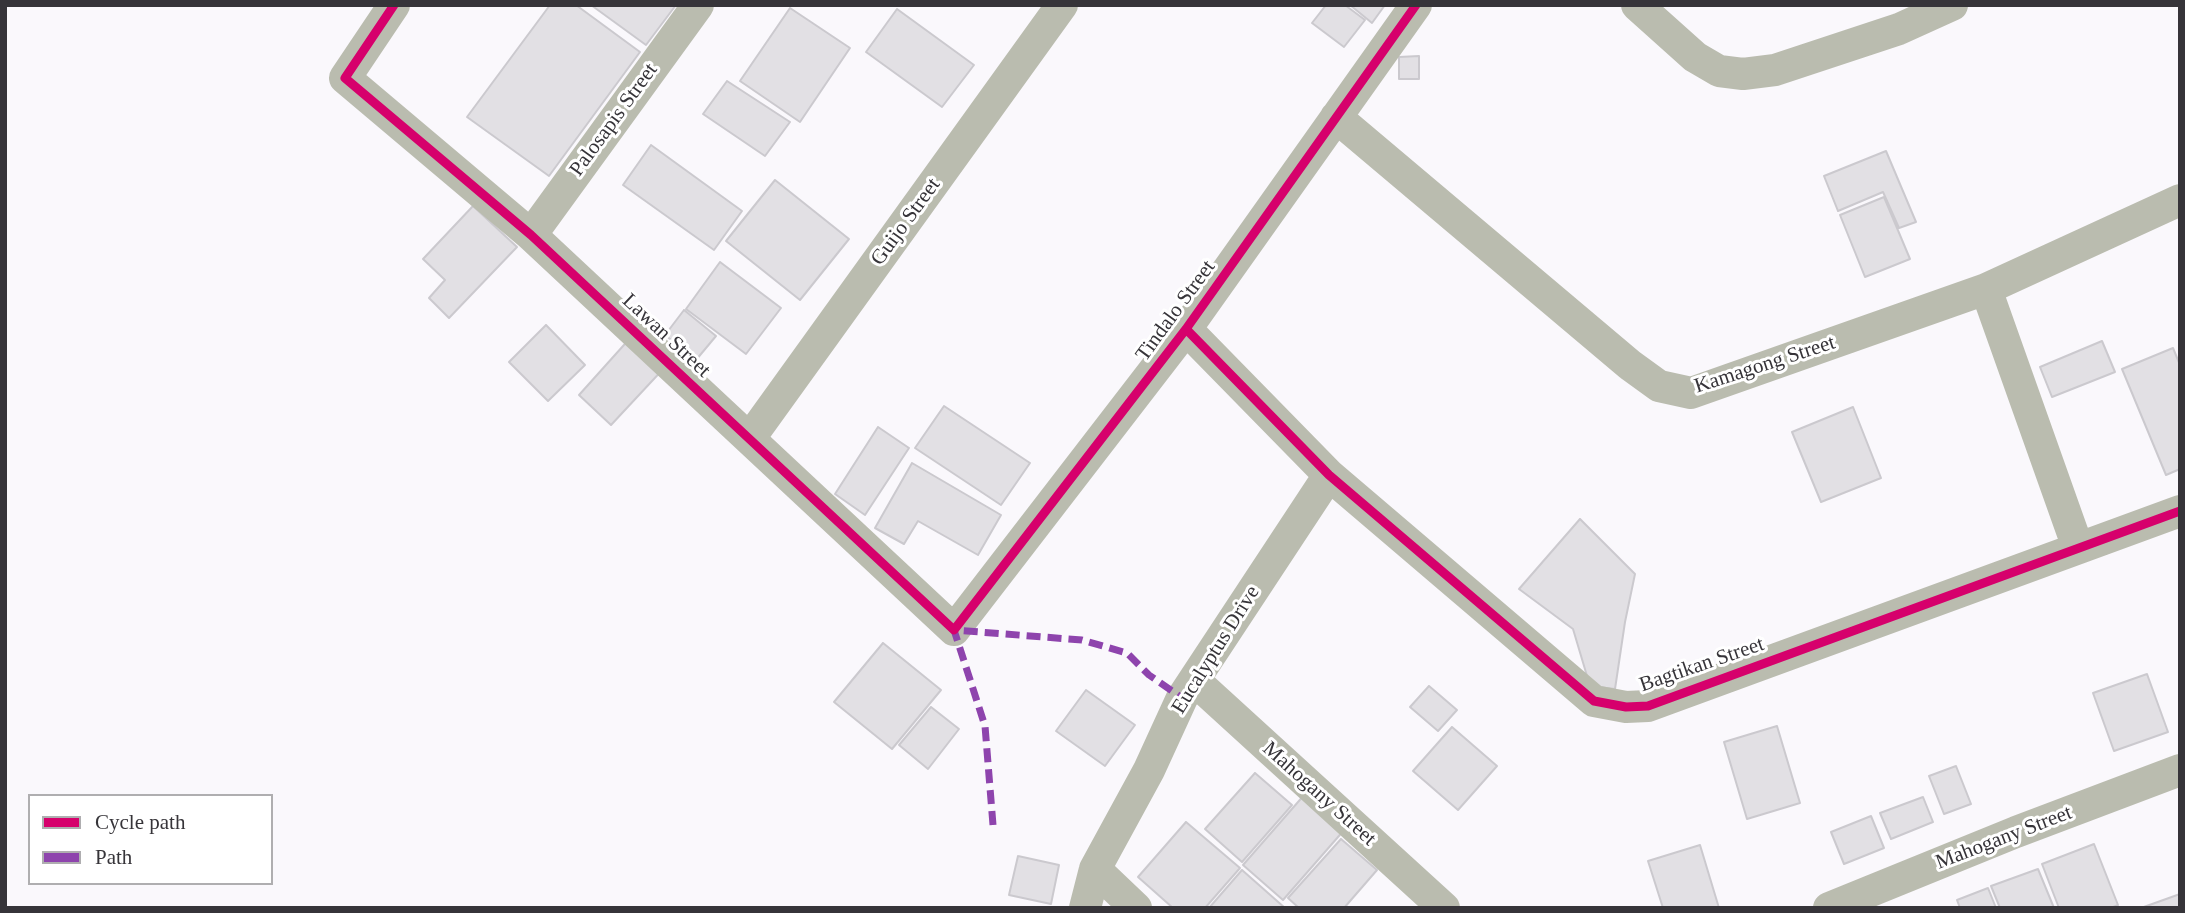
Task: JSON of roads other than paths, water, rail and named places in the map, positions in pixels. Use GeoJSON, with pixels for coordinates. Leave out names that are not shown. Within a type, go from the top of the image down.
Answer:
{"type":"FeatureCollection","features":[{"type":"Feature","properties":{"kind":"street","name":"Lawan Street"},"geometry":{"type":"LineString","coordinates":[[394,5],[345,78],[531,235],[954,630]]}},
{"type":"Feature","properties":{"kind":"street","name":"Palosapis Street"},"geometry":{"type":"LineString","coordinates":[[531,235],[698,5]]}},
{"type":"Feature","properties":{"kind":"street","name":"Guijo Street"},"geometry":{"type":"LineString","coordinates":[[750,438],[1062,5]]}},
{"type":"Feature","properties":{"kind":"street","name":"Tindalo Street"},"geometry":{"type":"LineString","coordinates":[[954,630],[1186,328],[1416,5]]}},
{"type":"Feature","properties":{"kind":"street"},"geometry":{"type":"LineString","coordinates":[[1637,5],[1695,58],[1720,71],[1743,74],[1775,69],[1887,33],[1952,5]]}},
{"type":"Feature","properties":{"kind":"street","name":"Kamagong Street"},"geometry":{"type":"LineString","coordinates":[[1336,117],[1630,365],[1659,386],[1691,393],[1986,289],[2180,200]]}},
{"type":"Feature","properties":{"kind":"street"},"geometry":{"type":"LineString","coordinates":[[1986,289],[2078,548]]}},
{"type":"Feature","properties":{"kind":"street","name":"Bagtikan Street"},"geometry":{"type":"LineString","coordinates":[[1186,328],[1329,475],[1594,701],[1626,707],[1648,706],[2180,511]]}},
{"type":"Feature","properties":{"kind":"street","name":"Eucalyptus Drive"},"geometry":{"type":"LineString","coordinates":[[1085,908],[1095,869],[1149,770],[1182,698],[1329,475]]}},
{"type":"Feature","properties":{"kind":"street","name":"Mahogany Street"},"geometry":{"type":"LineString","coordinates":[[1195,681],[1444,908]]}},
{"type":"Feature","properties":{"kind":"street","name":"Mahogany Street"},"geometry":{"type":"LineString","coordinates":[[1829,908],[2016,832],[2180,770]]}},
{"type":"Feature","properties":{"kind":"street"},"geometry":{"type":"LineString","coordinates":[[1095,869],[1136,908]]}}]}
